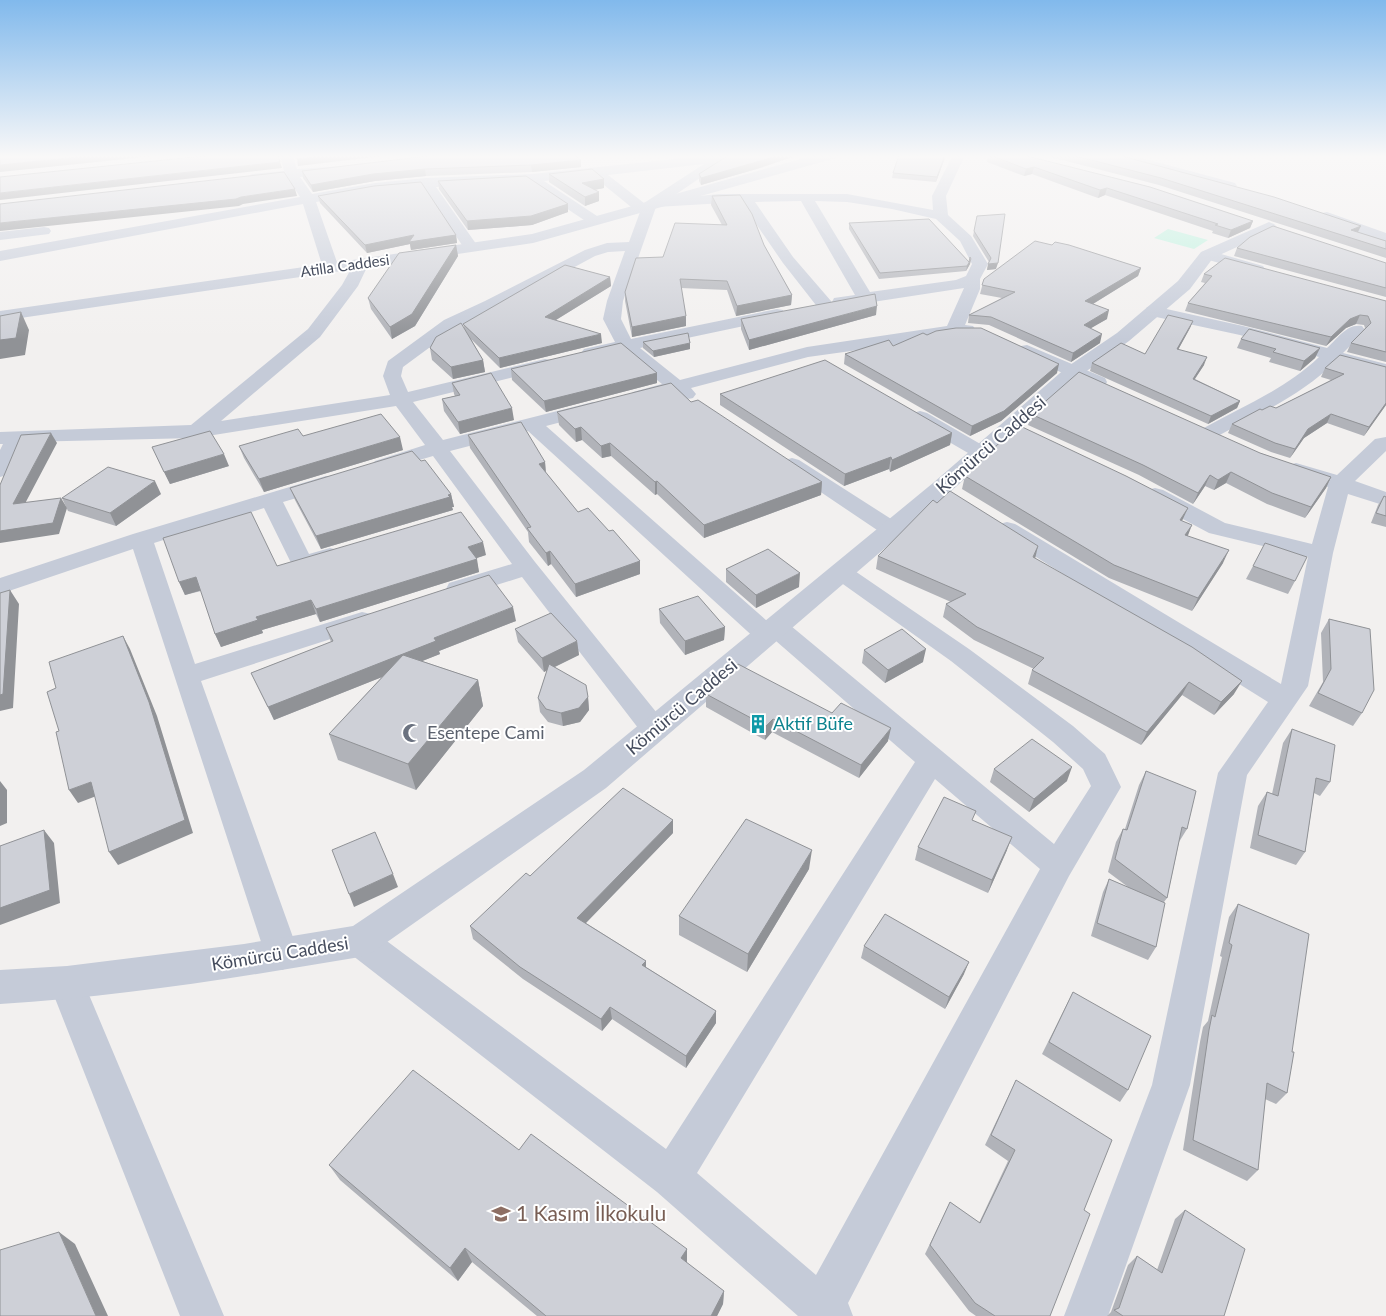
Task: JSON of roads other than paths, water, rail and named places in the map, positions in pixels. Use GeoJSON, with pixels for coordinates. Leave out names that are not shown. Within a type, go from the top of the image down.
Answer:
{"type":"FeatureCollection","features":[{"type":"Feature","properties":{"kind":"street"},"geometry":{"type":"LineString","coordinates":[[77,228],[171,216]]}},
{"type":"Feature","properties":{"kind":"street"},"geometry":{"type":"LineString","coordinates":[[0,256],[210,216]]}},
{"type":"Feature","properties":{"kind":"street"},"geometry":{"type":"LineString","coordinates":[[314,216],[331,268]]}},
{"type":"Feature","properties":{"kind":"street"},"geometry":{"type":"LineString","coordinates":[[449,216],[471,248]]}},
{"type":"Feature","properties":{"kind":"street"},"geometry":{"type":"LineString","coordinates":[[588,216],[595,221]]}},
{"type":"Feature","properties":{"kind":"street","name":"Atilla Caddesi"},"geometry":{"type":"LineString","coordinates":[[0,316],[533,238],[611,216]]}},
{"type":"Feature","properties":{"kind":"street"},"geometry":{"type":"LineString","coordinates":[[642,216],[615,301],[612,319],[625,345],[676,387],[700,403]]}},
{"type":"Feature","properties":{"kind":"street"},"geometry":{"type":"LineString","coordinates":[[758,216],[788,260],[808,308]]}},
{"type":"Feature","properties":{"kind":"street"},"geometry":{"type":"LineString","coordinates":[[817,216],[865,297]]}},
{"type":"Feature","properties":{"kind":"street"},"geometry":{"type":"LineString","coordinates":[[941,216],[966,239],[980,264],[972,279],[972,289],[954,330]]}},
{"type":"Feature","properties":{"kind":"street"},"geometry":{"type":"LineString","coordinates":[[1329,216],[1386,238]]}},
{"type":"Feature","properties":{"kind":"street","name":"Kömürcü Caddesi"},"geometry":{"type":"LineString","coordinates":[[0,987],[68,983],[282,954],[360,941],[595,779],[891,529],[949,493],[982,453],[1022,431],[1074,371],[1123,337],[1184,285],[1207,255],[1269,227]]}},
{"type":"Feature","properties":{"kind":"street"},"geometry":{"type":"LineString","coordinates":[[0,236],[58,230]]}},
{"type":"Feature","properties":{"kind":"street"},"geometry":{"type":"LineString","coordinates":[[634,246],[607,248],[590,253],[450,324],[394,365],[392,376],[401,399],[437,448],[475,513],[527,567],[655,730]]}},
{"type":"Feature","properties":{"kind":"street"},"geometry":{"type":"LineString","coordinates":[[1207,255],[1274,274]]}},
{"type":"Feature","properties":{"kind":"street"},"geometry":{"type":"LineString","coordinates":[[189,431],[314,333],[350,286],[360,263]]}},
{"type":"Feature","properties":{"kind":"street"},"geometry":{"type":"LineString","coordinates":[[578,356],[808,308],[865,297],[959,284],[972,279]]}},
{"type":"Feature","properties":{"kind":"street"},"geometry":{"type":"LineString","coordinates":[[1153,311],[1243,331],[1386,370]]}},
{"type":"Feature","properties":{"kind":"street"},"geometry":{"type":"LineString","coordinates":[[0,586],[141,539],[437,448],[807,352],[954,330],[982,331],[989,334]]}},
{"type":"Feature","properties":{"kind":"street"},"geometry":{"type":"LineString","coordinates":[[1209,433],[1291,388],[1314,372],[1356,330]]}},
{"type":"Feature","properties":{"kind":"street"},"geometry":{"type":"LineString","coordinates":[[1013,344],[1119,392]]}},
{"type":"Feature","properties":{"kind":"street"},"geometry":{"type":"LineString","coordinates":[[807,352],[832,366]]}},
{"type":"Feature","properties":{"kind":"street"},"geometry":{"type":"LineString","coordinates":[[0,471],[9,437],[189,431],[401,399],[560,361]]}},
{"type":"Feature","properties":{"kind":"street"},"geometry":{"type":"LineString","coordinates":[[907,410],[982,453]]}},
{"type":"Feature","properties":{"kind":"street"},"geometry":{"type":"LineString","coordinates":[[531,424],[771,631],[933,758],[1058,866]]}},
{"type":"Feature","properties":{"kind":"street"},"geometry":{"type":"LineString","coordinates":[[1086,1316],[1171,1086],[1233,773],[1294,686],[1321,553],[1340,484],[1382,443],[1386,443]]}},
{"type":"Feature","properties":{"kind":"street"},"geometry":{"type":"LineString","coordinates":[[775,452],[891,529]]}},
{"type":"Feature","properties":{"kind":"street"},"geometry":{"type":"LineString","coordinates":[[1280,464],[1386,499]]}},
{"type":"Feature","properties":{"kind":"street"},"geometry":{"type":"LineString","coordinates":[[1139,486],[1217,528],[1321,553]]}},
{"type":"Feature","properties":{"kind":"street"},"geometry":{"type":"LineString","coordinates":[[270,499],[302,564],[350,550]]}},
{"type":"Feature","properties":{"kind":"street"},"geometry":{"type":"LineString","coordinates":[[991,519],[1284,699]]}},
{"type":"Feature","properties":{"kind":"street"},"geometry":{"type":"LineString","coordinates":[[141,539],[282,954]]}},
{"type":"Feature","properties":{"kind":"street"},"geometry":{"type":"LineString","coordinates":[[432,597],[527,567]]}},
{"type":"Feature","properties":{"kind":"street"},"geometry":{"type":"LineString","coordinates":[[360,941],[671,1178],[827,1312],[1058,866],[1106,787],[1095,762],[1063,734],[960,655],[841,572]]}},
{"type":"Feature","properties":{"kind":"street"},"geometry":{"type":"LineString","coordinates":[[186,676],[385,612]]}},
{"type":"Feature","properties":{"kind":"street"},"geometry":{"type":"LineString","coordinates":[[671,1178],[933,758]]}},
{"type":"Feature","properties":{"kind":"street"},"geometry":{"type":"LineString","coordinates":[[68,983],[202,1316]]}},
{"type":"Feature","properties":{"kind":"place","name":"Aktif Büfe"},"geometry":{"type":"Point","coordinates":[758,724]}},
{"type":"Feature","properties":{"kind":"place","name":"Esentepe Cami"},"geometry":{"type":"Point","coordinates":[412,733]}},
{"type":"Feature","properties":{"kind":"place","name":"1 Kasım İlkokulu"},"geometry":{"type":"Point","coordinates":[501,1214]}}]}
